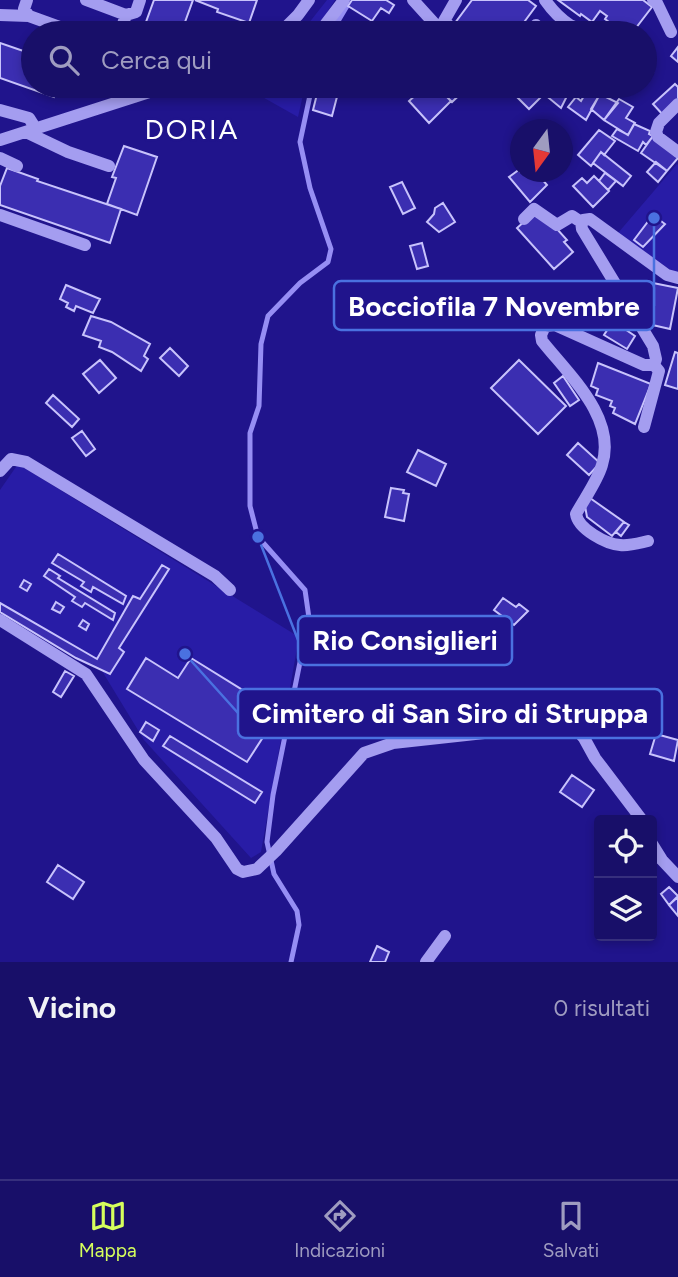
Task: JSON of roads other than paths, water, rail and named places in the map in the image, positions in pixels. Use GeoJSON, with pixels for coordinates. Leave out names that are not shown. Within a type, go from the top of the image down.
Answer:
{"type":"FeatureCollection","features":[{"type":"Feature","properties":{"kind":"street"},"geometry":{"type":"LineString","coordinates":[[27,0],[24,9],[29,16]]}},
{"type":"Feature","properties":{"kind":"street"},"geometry":{"type":"LineString","coordinates":[[86,0],[126,15],[136,12],[140,0]]}},
{"type":"Feature","properties":{"kind":"street"},"geometry":{"type":"LineString","coordinates":[[292,21],[309,0]]}},
{"type":"Feature","properties":{"kind":"street"},"geometry":{"type":"LineString","coordinates":[[413,0],[432,21]]}},
{"type":"Feature","properties":{"kind":"street"},"geometry":{"type":"LineString","coordinates":[[445,21],[456,0]]}},
{"type":"Feature","properties":{"kind":"street"},"geometry":{"type":"LineString","coordinates":[[545,0],[550,10],[565,21]]}},
{"type":"Feature","properties":{"kind":"street"},"geometry":{"type":"LineString","coordinates":[[653,0],[671,32]]}},
{"type":"Feature","properties":{"kind":"street"},"geometry":{"type":"LineString","coordinates":[[328,21],[344,1]]}},
{"type":"Feature","properties":{"kind":"street"},"geometry":{"type":"LineString","coordinates":[[0,15],[29,16],[43,21]]}},
{"type":"Feature","properties":{"kind":"street"},"geometry":{"type":"LineString","coordinates":[[124,21],[126,15]]}},
{"type":"Feature","properties":{"kind":"street"},"geometry":{"type":"LineString","coordinates":[[0,140],[131,98]]}},
{"type":"Feature","properties":{"kind":"street"},"geometry":{"type":"LineString","coordinates":[[677,150],[658,137],[656,129],[678,104]]}},
{"type":"Feature","properties":{"kind":"street"},"geometry":{"type":"LineString","coordinates":[[0,110],[29,118],[31,130],[68,152],[109,166]]}},
{"type":"Feature","properties":{"kind":"street"},"geometry":{"type":"LineString","coordinates":[[0,158],[17,166]]}},
{"type":"Feature","properties":{"kind":"street"},"geometry":{"type":"LineString","coordinates":[[524,219],[534,209],[557,225],[572,216],[581,222],[582,229],[653,346],[656,359],[654,365]]}},
{"type":"Feature","properties":{"kind":"street"},"geometry":{"type":"LineString","coordinates":[[0,215],[85,245]]}},
{"type":"Feature","properties":{"kind":"street"},"geometry":{"type":"LineString","coordinates":[[581,222],[590,219],[667,275],[678,278]]}},
{"type":"Feature","properties":{"kind":"street"},"geometry":{"type":"LineString","coordinates":[[648,541],[616,545],[577,521],[576,514],[602,465],[603,431],[590,403],[542,341],[541,331],[548,325],[555,325],[644,365],[654,365]]}},
{"type":"Feature","properties":{"kind":"street"},"geometry":{"type":"LineString","coordinates":[[644,427],[659,371],[654,365]]}},
{"type":"Feature","properties":{"kind":"street"},"geometry":{"type":"LineString","coordinates":[[2,466],[11,459],[26,462],[215,576],[230,590]]}},
{"type":"Feature","properties":{"kind":"street"},"geometry":{"type":"LineString","coordinates":[[0,620],[86,674],[145,760],[216,838],[237,869],[250,873],[276,851],[364,753],[393,743],[522,729],[569,721],[638,815]]}},
{"type":"Feature","properties":{"kind":"street"},"geometry":{"type":"LineString","coordinates":[[657,850],[678,877]]}},
{"type":"Feature","properties":{"kind":"street"},"geometry":{"type":"LineString","coordinates":[[426,962],[445,936]]}},
{"type":"Feature","properties":{"kind":"waterway"},"geometry":{"type":"LineString","coordinates":[[338,21],[347,6]]}},
{"type":"Feature","properties":{"kind":"waterway"},"geometry":{"type":"LineString","coordinates":[[291,962],[299,925],[297,911],[274,874],[267,842],[273,795],[309,618],[305,590],[258,537],[250,506],[250,433],[259,406],[261,344],[268,316],[300,283],[328,262],[331,249],[310,188],[300,142],[309,98]]}},
{"type":"Feature","properties":{"kind":"place","name":"Bocciofila 7 Novembre"},"geometry":{"type":"Point","coordinates":[654,218]}},
{"type":"Feature","properties":{"kind":"place","name":"Rio Consiglieri"},"geometry":{"type":"Point","coordinates":[258,537]}},
{"type":"Feature","properties":{"kind":"place","name":"Cimitero di San Siro di Struppa"},"geometry":{"type":"Point","coordinates":[185,654]}},
{"type":"Feature","properties":{"kind":"district","name":"DORIA"},"geometry":{"type":"Point","coordinates":[192,129]}}]}
